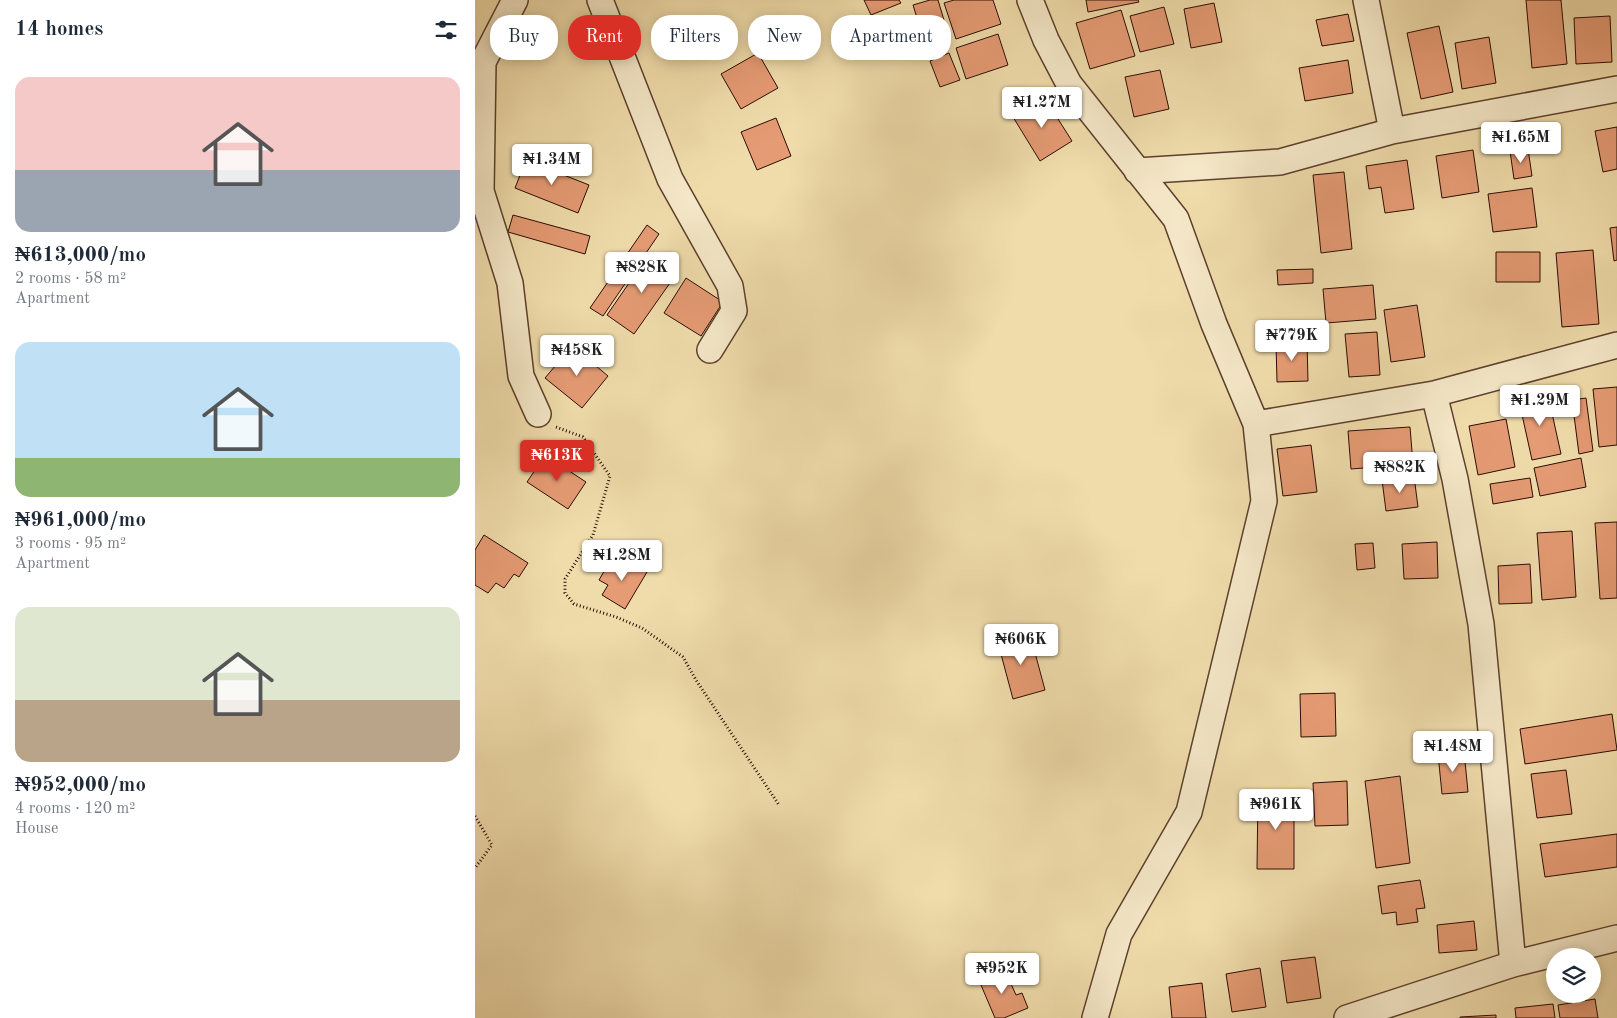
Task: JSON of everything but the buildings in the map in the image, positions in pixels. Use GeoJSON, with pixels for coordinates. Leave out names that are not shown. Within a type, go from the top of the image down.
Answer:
{"type":"FeatureCollection","features":[{"type":"Feature","properties":{"kind":"street"},"geometry":{"type":"LineString","coordinates":[[515,0],[483,62],[481,192],[510,283],[521,376],[539,414]]}},
{"type":"Feature","properties":{"kind":"street"},"geometry":{"type":"LineString","coordinates":[[600,0],[670,179],[730,286],[735,311],[710,350]]}},
{"type":"Feature","properties":{"kind":"street"},"geometry":{"type":"LineString","coordinates":[[1030,0],[1046,40],[1069,84],[1176,220],[1214,324],[1256,424],[1264,501],[1189,812],[1119,934],[1095,1018]]}},
{"type":"Feature","properties":{"kind":"street"},"geometry":{"type":"LineString","coordinates":[[1366,0],[1392,131]]}},
{"type":"Feature","properties":{"kind":"street"},"geometry":{"type":"LineString","coordinates":[[1137,172],[1279,162],[1392,131],[1617,89]]}},
{"type":"Feature","properties":{"kind":"street"},"geometry":{"type":"LineString","coordinates":[[1256,424],[1433,394],[1617,345]]}},
{"type":"Feature","properties":{"kind":"street"},"geometry":{"type":"LineString","coordinates":[[1433,394],[1455,479],[1481,624],[1513,964]]}},
{"type":"Feature","properties":{"kind":"street"},"geometry":{"type":"LineString","coordinates":[[1347,1018],[1513,964],[1617,938]]}},
{"type":"Feature","properties":{"kind":"path"},"geometry":{"type":"LineString","coordinates":[[539,414],[553,426],[583,437],[611,476],[593,535],[565,579],[565,593],[574,604],[616,617],[642,628],[683,657],[695,680],[779,805]]}},
{"type":"Feature","properties":{"kind":"path"},"geometry":{"type":"LineString","coordinates":[[475,816],[492,846],[475,868]]}}]}
